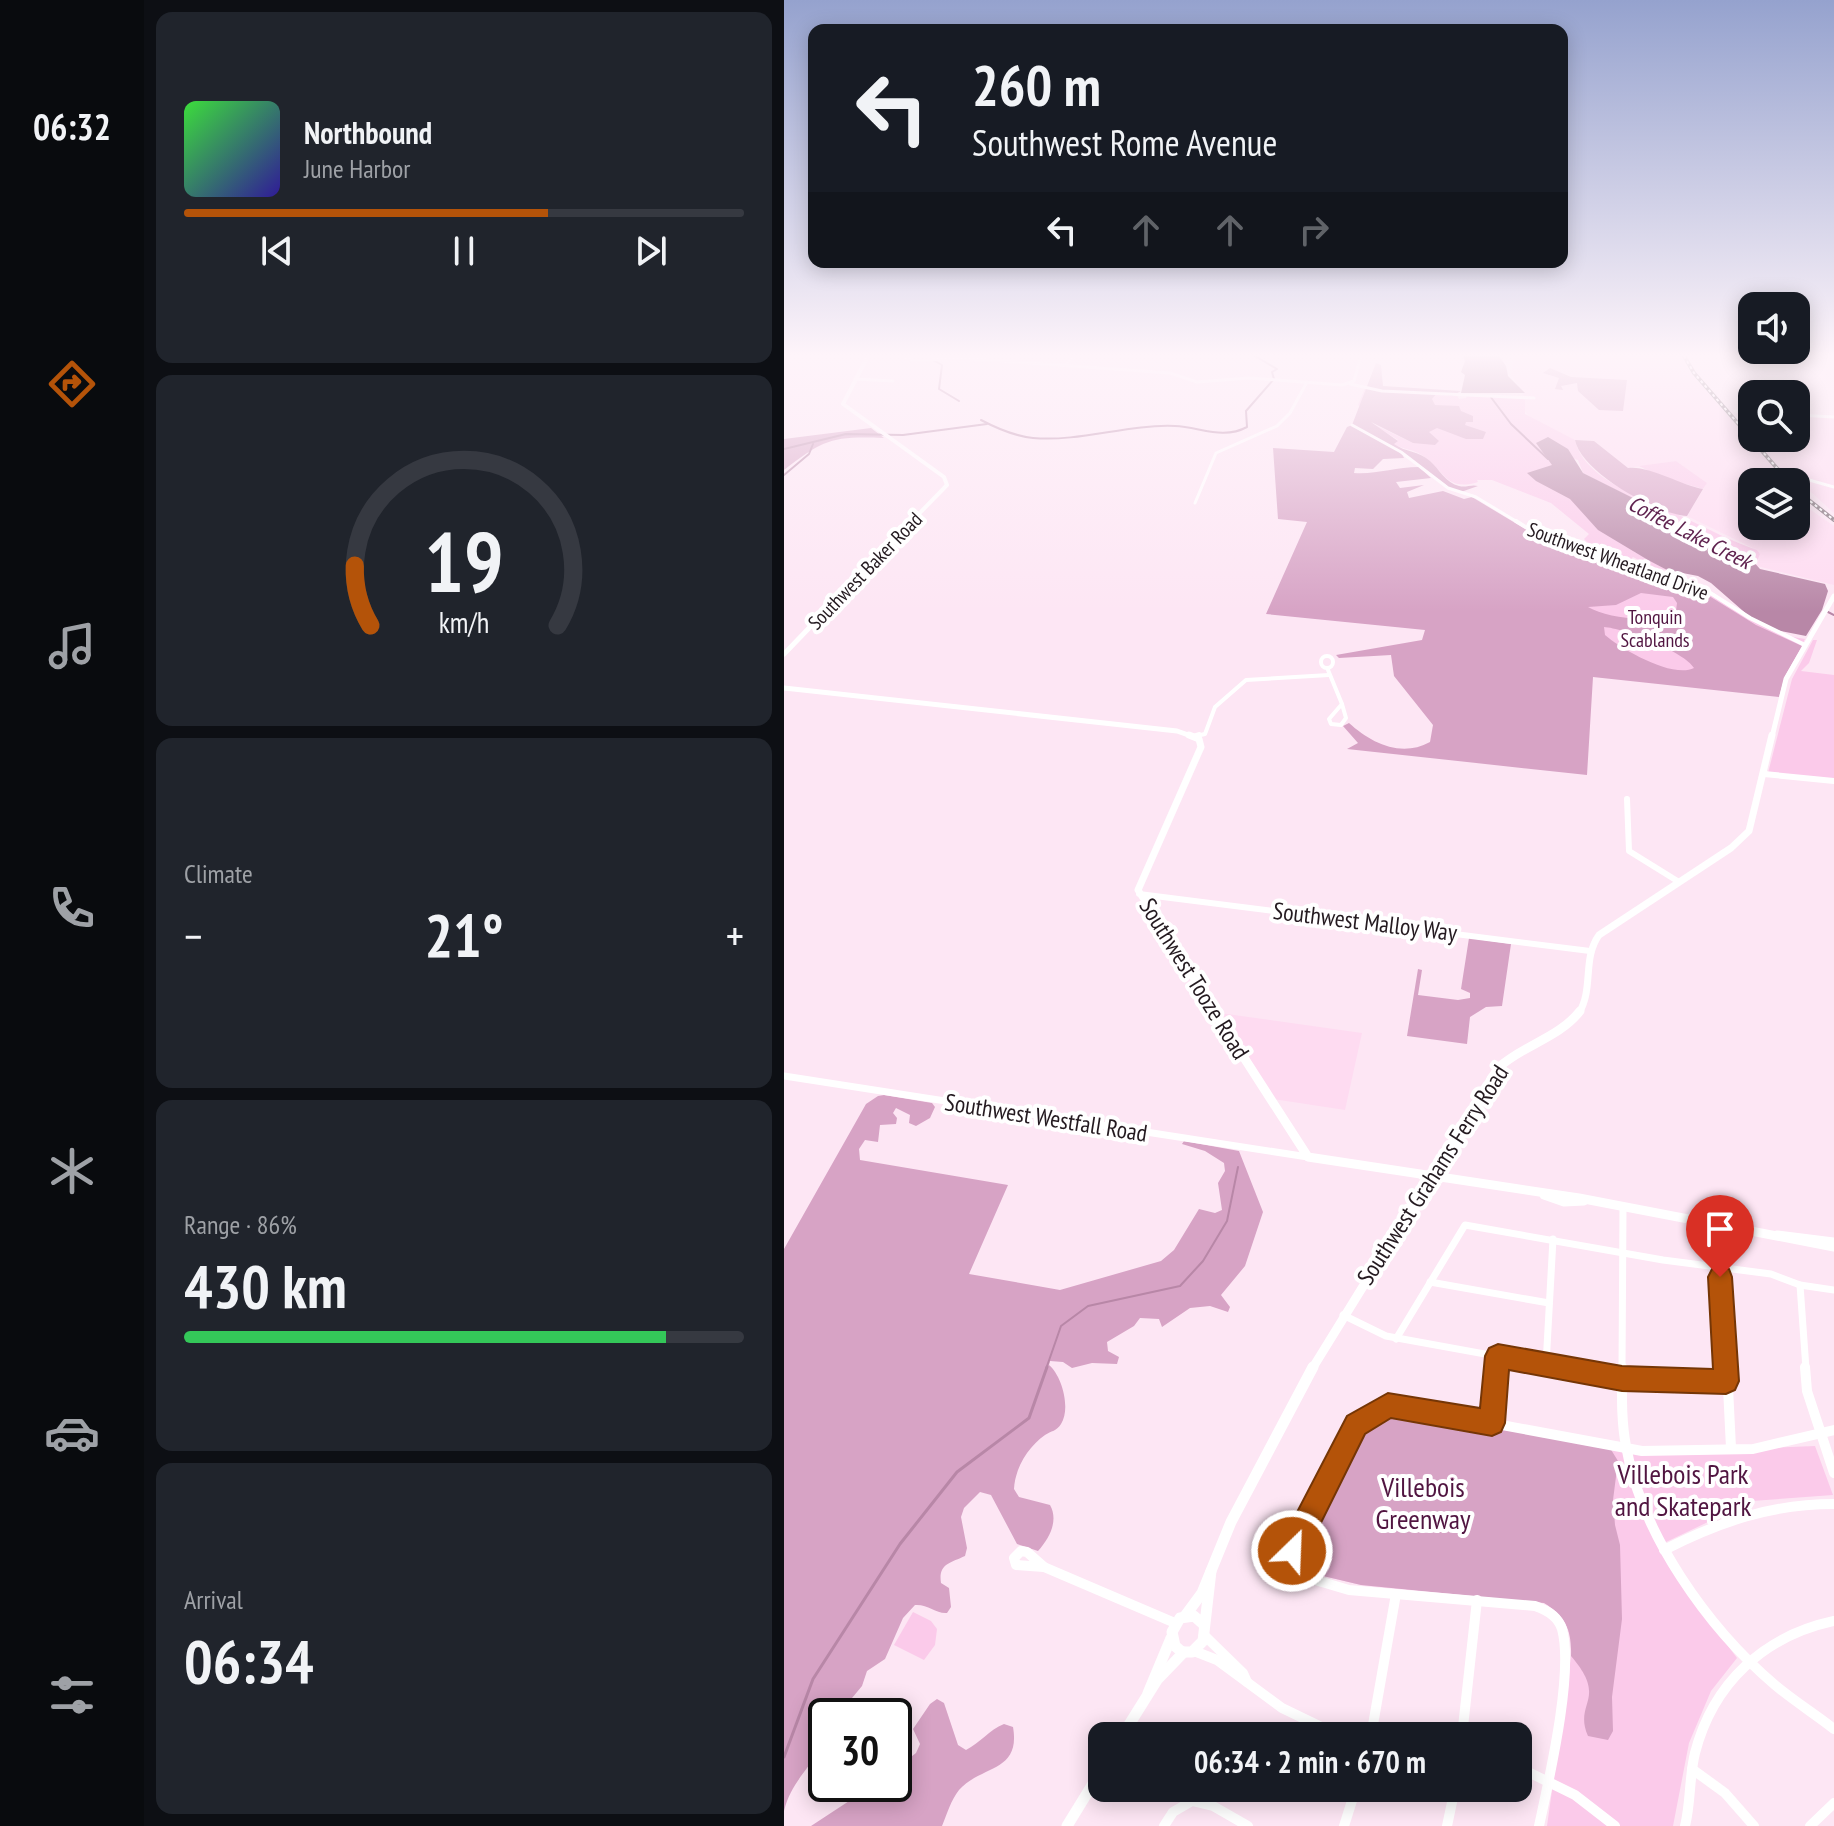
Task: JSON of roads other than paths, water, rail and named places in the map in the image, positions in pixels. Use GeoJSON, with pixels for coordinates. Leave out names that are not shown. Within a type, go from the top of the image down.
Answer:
{"type":"FeatureCollection","features":[{"type":"Feature","properties":{"kind":"main road","name":"Southwest Baker Road"},"geometry":{"type":"LineString","coordinates":[[784,654],[948,484],[944,477],[894,441]]}},
{"type":"Feature","properties":{"kind":"main road"},"geometry":{"type":"LineString","coordinates":[[1590,951],[1593,942],[1603,932],[1745,837],[1752,825],[1786,679],[1834,596]]}},
{"type":"Feature","properties":{"kind":"main road"},"geometry":{"type":"LineString","coordinates":[[784,688],[1177,731],[1196,736]]}},
{"type":"Feature","properties":{"kind":"main road","name":"Southwest Tooze Road"},"geometry":{"type":"LineString","coordinates":[[1196,736],[1201,747],[1140,881],[1139,894],[1300,1149],[1308,1157]]}},
{"type":"Feature","properties":{"kind":"main road","name":"Southwest Grahams Ferry Road"},"geometry":{"type":"LineString","coordinates":[[1180,1620],[1194,1606],[1223,1537],[1255,1474],[1343,1315],[1501,1065],[1516,1052],[1567,1024],[1580,1013],[1586,998],[1590,951]]}},
{"type":"Feature","properties":{"kind":"main road"},"geometry":{"type":"LineString","coordinates":[[1308,1157],[1579,1203],[1584,1201],[1623,1207],[1834,1245]]}},
{"type":"Feature","properties":{"kind":"main road","name":"Southwest Grahams Ferry Road"},"geometry":{"type":"LineString","coordinates":[[1204,1630],[1211,1571]]}},
{"type":"Feature","properties":{"kind":"main road"},"geometry":{"type":"LineString","coordinates":[[1131,1722],[1172,1662],[1201,1646],[1204,1630],[1194,1616],[1180,1620],[1148,1695]]}},
{"type":"Feature","properties":{"kind":"main road"},"geometry":{"type":"LineString","coordinates":[[1171,1637],[1175,1646],[1189,1652]]}},
{"type":"Feature","properties":{"kind":"main road"},"geometry":{"type":"LineString","coordinates":[[1067,1826],[1088,1792]]}},
{"type":"Feature","properties":{"kind":"street"},"geometry":{"type":"LineString","coordinates":[[1195,503],[1205,489],[1207,464],[1224,446],[1240,441]]}},
{"type":"Feature","properties":{"kind":"street","name":"Southwest Wheatland Drive"},"geometry":{"type":"LineString","coordinates":[[1381,441],[1401,452],[1448,488],[1476,497],[1540,536],[1701,587],[1750,618],[1805,645]]}},
{"type":"Feature","properties":{"kind":"street"},"geometry":{"type":"LineString","coordinates":[[1810,480],[1834,487]]}},
{"type":"Feature","properties":{"kind":"street"},"geometry":{"type":"LineString","coordinates":[[1196,736],[1205,734],[1215,707],[1240,683],[1253,679],[1329,672],[1343,703]]}},
{"type":"Feature","properties":{"kind":"street"},"geometry":{"type":"LineString","coordinates":[[1764,774],[1834,781]]}},
{"type":"Feature","properties":{"kind":"street"},"geometry":{"type":"LineString","coordinates":[[1627,799],[1628,849],[1679,882]]}},
{"type":"Feature","properties":{"kind":"street","name":"Southwest Malloy Way"},"geometry":{"type":"LineString","coordinates":[[1139,894],[1590,951]]}},
{"type":"Feature","properties":{"kind":"street","name":"Southwest Westfall Road"},"geometry":{"type":"LineString","coordinates":[[784,1076],[1308,1157]]}},
{"type":"Feature","properties":{"kind":"street"},"geometry":{"type":"LineString","coordinates":[[1623,1207],[1622,1379],[1626,1448],[1643,1508],[1664,1550],[1700,1606],[1774,1684],[1834,1729]]}},
{"type":"Feature","properties":{"kind":"street"},"geometry":{"type":"LineString","coordinates":[[1396,1339],[1462,1226],[1771,1274],[1800,1285],[1834,1290]]}},
{"type":"Feature","properties":{"kind":"street"},"geometry":{"type":"LineString","coordinates":[[1546,1365],[1553,1239]]}},
{"type":"Feature","properties":{"kind":"street"},"geometry":{"type":"LineString","coordinates":[[1718,1266],[1723,1291],[1731,1448]]}},
{"type":"Feature","properties":{"kind":"street"},"geometry":{"type":"LineString","coordinates":[[1430,1282],[1549,1303]]}},
{"type":"Feature","properties":{"kind":"street"},"geometry":{"type":"LineString","coordinates":[[1800,1285],[1807,1391],[1834,1473]]}},
{"type":"Feature","properties":{"kind":"street"},"geometry":{"type":"LineString","coordinates":[[1343,1315],[1379,1334],[1396,1339],[1622,1379],[1726,1381]]}},
{"type":"Feature","properties":{"kind":"street"},"geometry":{"type":"LineString","coordinates":[[1492,1423],[1498,1356]]}},
{"type":"Feature","properties":{"kind":"street"},"geometry":{"type":"LineString","coordinates":[[1539,1826],[1564,1654],[1561,1625],[1553,1615],[1535,1606],[1349,1590],[1314,1581],[1299,1572],[1293,1560],[1294,1543],[1349,1434],[1363,1419],[1388,1405],[1652,1451],[1773,1446],[1834,1430]]}},
{"type":"Feature","properties":{"kind":"street"},"geometry":{"type":"LineString","coordinates":[[1664,1550],[1719,1521],[1741,1514],[1795,1504],[1834,1504]]}},
{"type":"Feature","properties":{"kind":"street"},"geometry":{"type":"LineString","coordinates":[[1044,1567],[1180,1620]]}},
{"type":"Feature","properties":{"kind":"street"},"geometry":{"type":"LineString","coordinates":[[1373,1722],[1396,1594]]}},
{"type":"Feature","properties":{"kind":"street"},"geometry":{"type":"LineString","coordinates":[[1464,1722],[1477,1600]]}},
{"type":"Feature","properties":{"kind":"street"},"geometry":{"type":"LineString","coordinates":[[1685,1826],[1692,1769],[1701,1731],[1718,1697],[1749,1660],[1798,1629],[1834,1621]]}},
{"type":"Feature","properties":{"kind":"street"},"geometry":{"type":"LineString","coordinates":[[1204,1630],[1243,1673],[1247,1682]]}},
{"type":"Feature","properties":{"kind":"street"},"geometry":{"type":"LineString","coordinates":[[1189,1652],[1207,1655],[1282,1708],[1311,1722]]}},
{"type":"Feature","properties":{"kind":"street"},"geometry":{"type":"LineString","coordinates":[[1692,1769],[1725,1793],[1754,1826]]}},
{"type":"Feature","properties":{"kind":"street"},"geometry":{"type":"LineString","coordinates":[[1532,1773],[1591,1806],[1615,1826]]}},
{"type":"Feature","properties":{"kind":"street"},"geometry":{"type":"LineString","coordinates":[[1164,1826],[1179,1805],[1191,1800],[1209,1803],[1248,1826]]}},
{"type":"Feature","properties":{"kind":"street"},"geometry":{"type":"LineString","coordinates":[[1344,1826],[1352,1802]]}},
{"type":"Feature","properties":{"kind":"street"},"geometry":{"type":"LineString","coordinates":[[1447,1826],[1452,1802]]}},
{"type":"Feature","properties":{"kind":"street"},"geometry":{"type":"LineString","coordinates":[[1810,1826],[1834,1803]]}},
{"type":"Feature","properties":{"kind":"water"},"geometry":{"type":"Polygon","coordinates":[[[1555,441],[1568,449],[1583,473],[1669,516],[1668,521],[1704,534],[1747,558],[1760,569],[1825,584],[1828,591],[1822,610],[1806,636],[1776,630],[1750,617],[1711,583],[1698,576],[1667,570],[1598,530],[1570,499],[1527,473],[1552,465],[1536,443],[1555,441]]]}},
{"type":"Feature","properties":{"kind":"waterway"},"geometry":{"type":"LineString","coordinates":[[784,449],[816,441]]}},
{"type":"Feature","properties":{"kind":"waterway","name":"Coffee Lake Creek"},"geometry":{"type":"LineString","coordinates":[[1529,441],[1548,459]]}},
{"type":"Feature","properties":{"kind":"waterway"},"geometry":{"type":"LineString","coordinates":[[784,475],[809,454],[813,444]]}},
{"type":"Feature","properties":{"kind":"waterway","name":"Coffee Lake Creek"},"geometry":{"type":"LineString","coordinates":[[1828,612],[1834,615]]}},
{"type":"Feature","properties":{"kind":"waterway"},"geometry":{"type":"LineString","coordinates":[[1046,1369],[1061,1326],[1088,1306],[1180,1286],[1203,1261],[1227,1221],[1238,1167]]}},
{"type":"Feature","properties":{"kind":"waterway"},"geometry":{"type":"LineString","coordinates":[[784,1757],[813,1679],[900,1544],[957,1472],[1029,1418],[1047,1367]]}},
{"type":"Feature","properties":{"kind":"railway"},"geometry":{"type":"LineString","coordinates":[[1753,441],[1777,468]]}},
{"type":"Feature","properties":{"kind":"railway"},"geometry":{"type":"LineString","coordinates":[[1810,501],[1834,520]]}},
{"type":"Feature","properties":{"kind":"park label","name":"Tonquin Scablands"},"geometry":{"type":"Point","coordinates":[1655,628]}},
{"type":"Feature","properties":{"kind":"park label","name":"Villebois Park and Skatepark"},"geometry":{"type":"Point","coordinates":[1683,1490]}},
{"type":"Feature","properties":{"kind":"park label","name":"Villebois Greenway"},"geometry":{"type":"Point","coordinates":[1423,1503]}}]}
